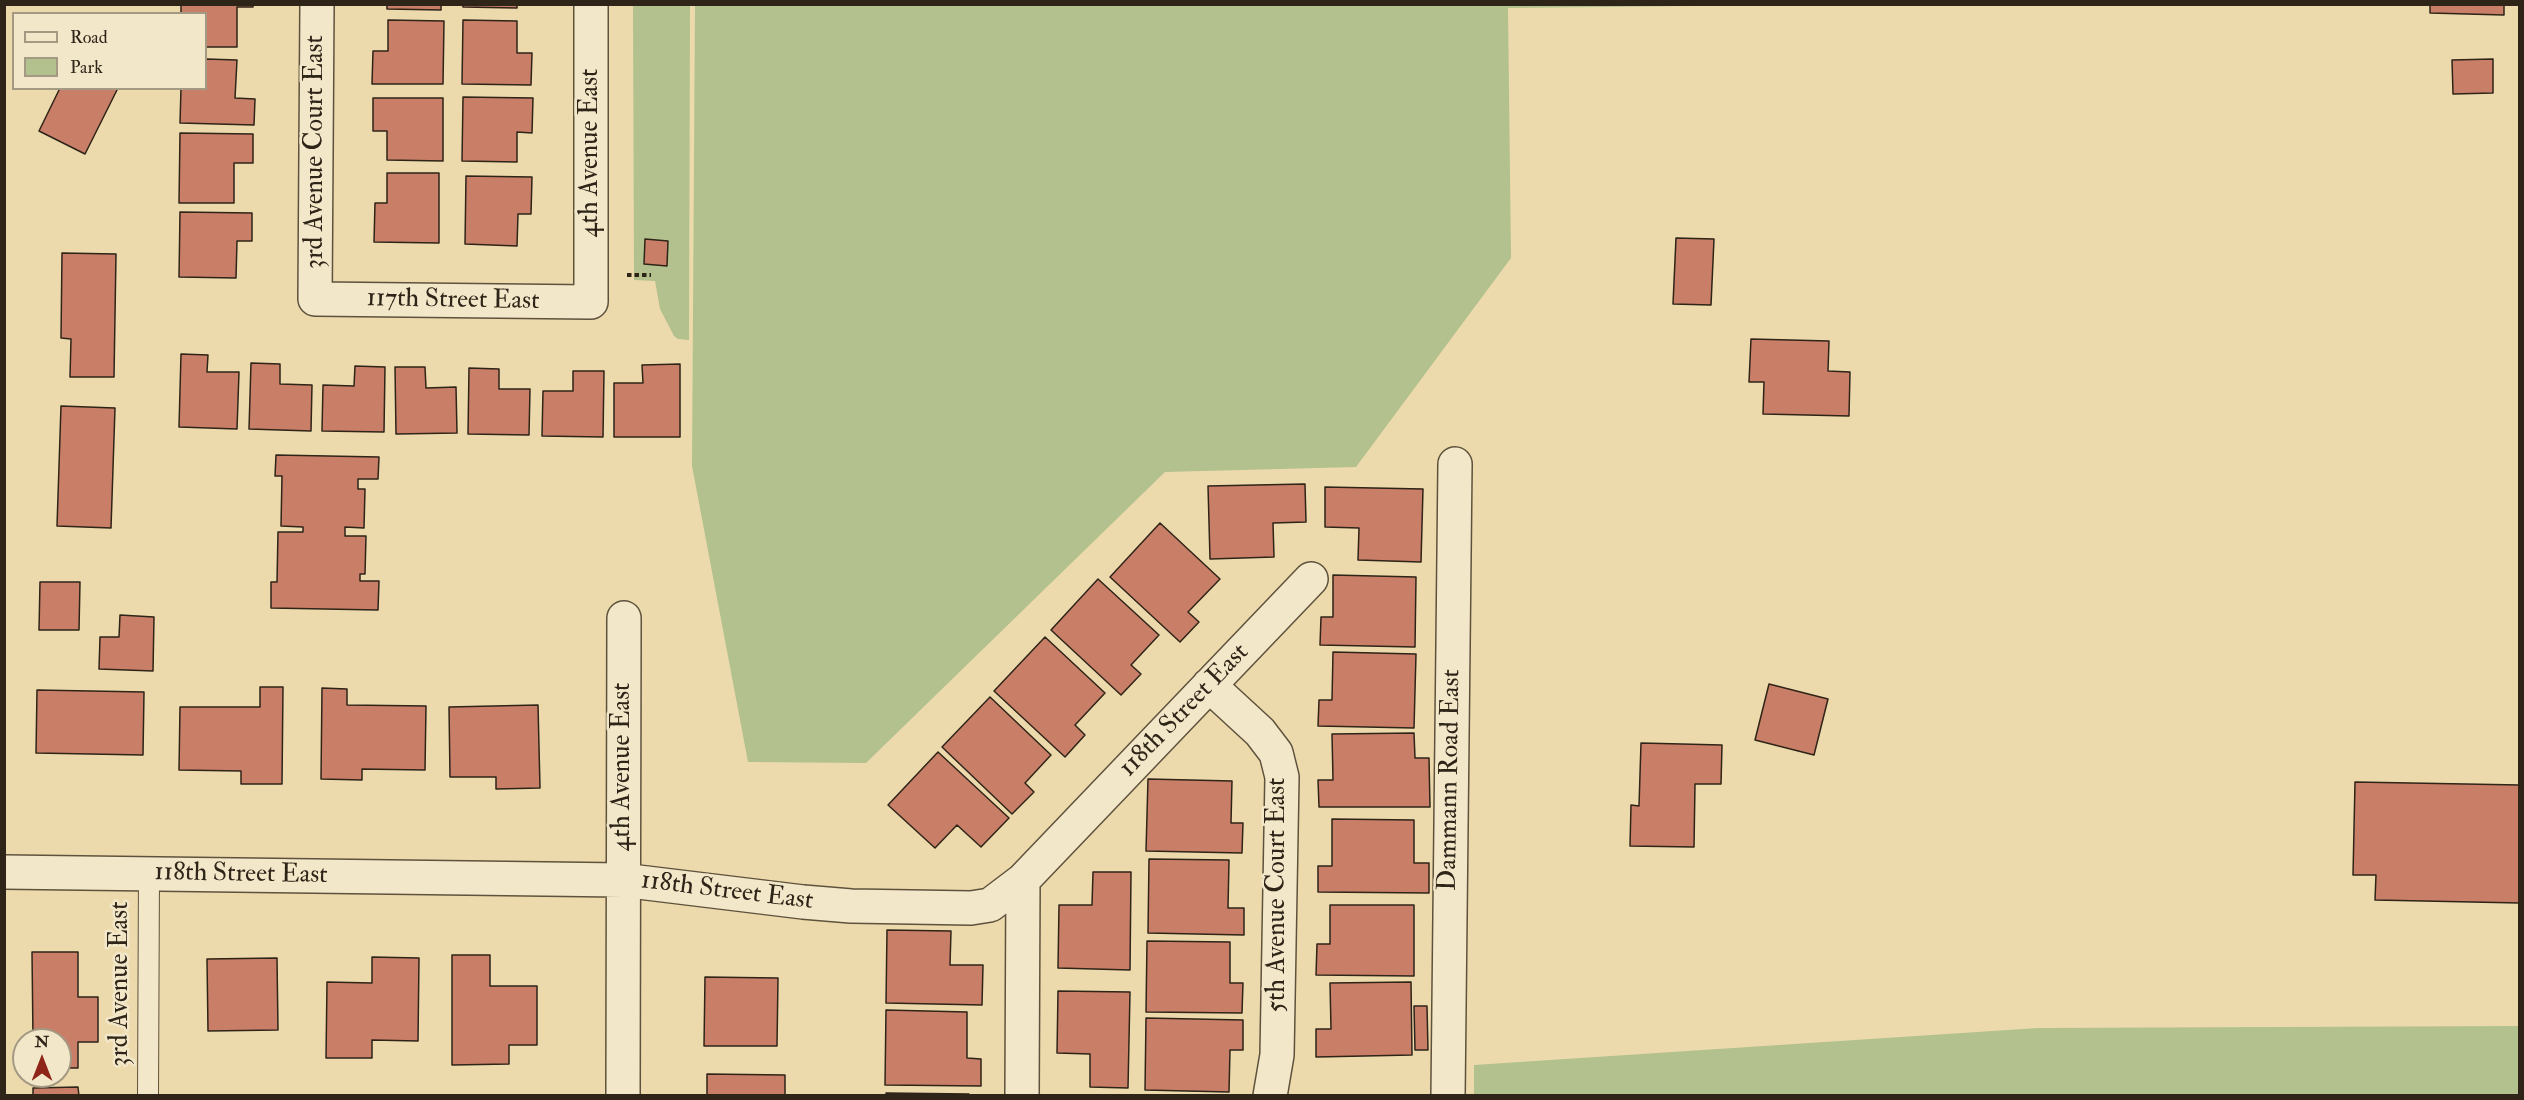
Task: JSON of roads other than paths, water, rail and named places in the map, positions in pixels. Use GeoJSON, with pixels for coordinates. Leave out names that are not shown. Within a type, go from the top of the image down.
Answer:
{"type":"FeatureCollection","features":[{"type":"Feature","properties":{"kind":"street","name":"3rd Avenue Court East"},"geometry":{"type":"LineString","coordinates":[[315,299],[317,4]]}},
{"type":"Feature","properties":{"kind":"street","name":"4th Avenue East"},"geometry":{"type":"LineString","coordinates":[[591,4],[591,302]]}},
{"type":"Feature","properties":{"kind":"street","name":"117th Street East"},"geometry":{"type":"LineString","coordinates":[[315,299],[591,302]]}},
{"type":"Feature","properties":{"kind":"street","name":"Dammann Road East"},"geometry":{"type":"LineString","coordinates":[[1448,1095],[1455,464]]}},
{"type":"Feature","properties":{"kind":"street","name":"118th Street East"},"geometry":{"type":"LineString","coordinates":[[4,872],[622,880],[851,906],[971,908],[990,905],[1023,880],[1311,579]]}},
{"type":"Feature","properties":{"kind":"street","name":"4th Avenue East"},"geometry":{"type":"LineString","coordinates":[[623,1095],[624,618]]}},
{"type":"Feature","properties":{"kind":"street","name":"5th Avenue Court East"},"geometry":{"type":"LineString","coordinates":[[1209,686],[1260,732],[1276,753],[1282,777],[1277,1055],[1270,1095]]}},
{"type":"Feature","properties":{"kind":"street"},"geometry":{"type":"LineString","coordinates":[[1022,1095],[1023,880]]}},
{"type":"Feature","properties":{"kind":"lane","name":"3rd Avenue East"},"geometry":{"type":"LineString","coordinates":[[148,1095],[149,873]]}}]}
